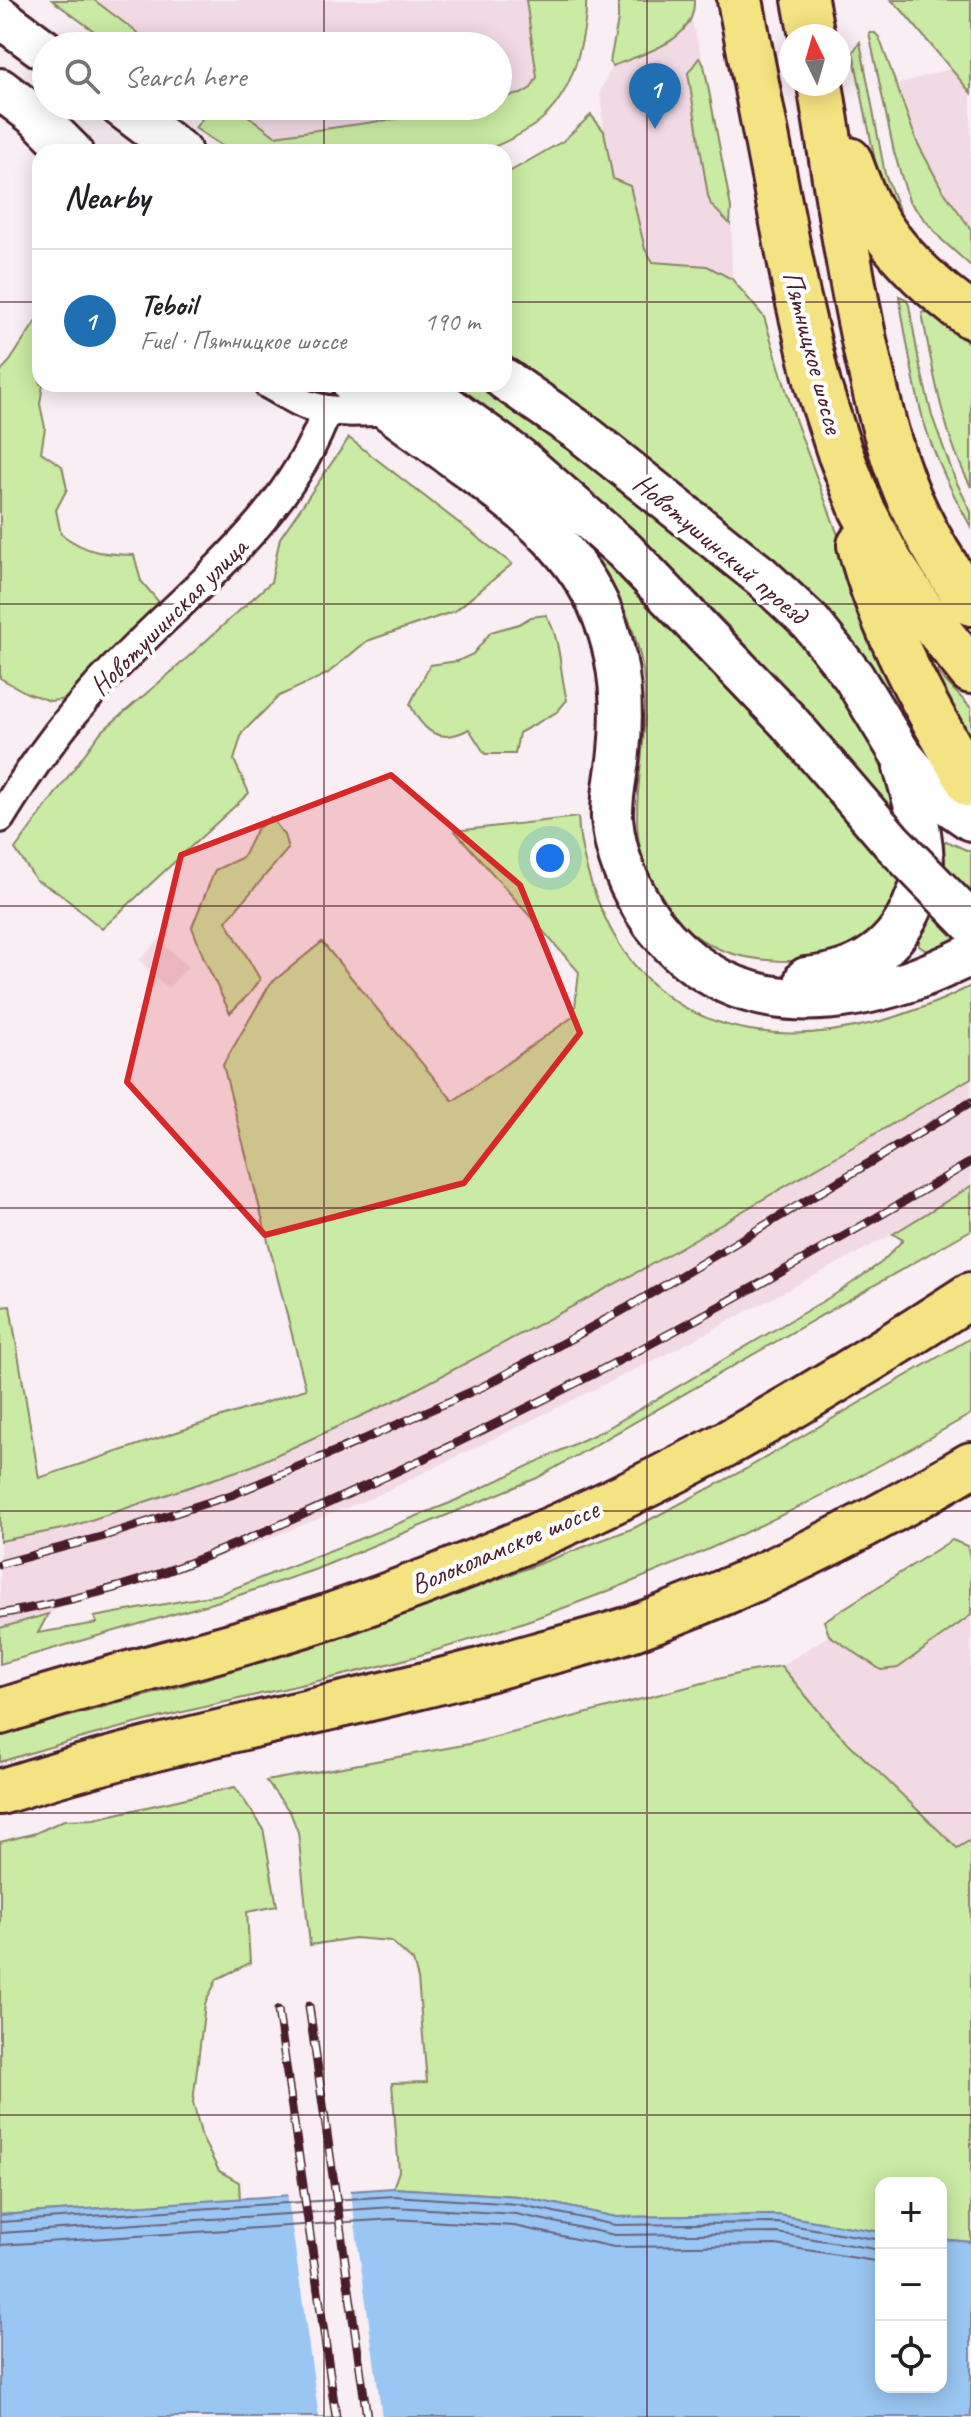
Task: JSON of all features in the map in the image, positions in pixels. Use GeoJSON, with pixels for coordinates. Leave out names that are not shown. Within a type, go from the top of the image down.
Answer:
{"type":"FeatureCollection","features":[{"type":"Feature","properties":{"kind":"main road","name":"Пятницкое шоссе"},"geometry":{"type":"LineString","coordinates":[[740,0],[796,290],[818,385],[840,453],[862,509],[890,562],[921,609],[971,671]]}},
{"type":"Feature","properties":{"kind":"main road"},"geometry":{"type":"LineString","coordinates":[[805,0],[810,24]]}},
{"type":"Feature","properties":{"kind":"main road"},"geometry":{"type":"LineString","coordinates":[[0,17],[32,41]]}},
{"type":"Feature","properties":{"kind":"main road"},"geometry":{"type":"LineString","coordinates":[[0,89],[32,113]]}},
{"type":"Feature","properties":{"kind":"main road","name":"Пятницкое шоссе"},"geometry":{"type":"LineString","coordinates":[[822,96],[856,304],[893,456],[916,515],[971,603]]}},
{"type":"Feature","properties":{"kind":"main road"},"geometry":{"type":"LineString","coordinates":[[825,96],[871,212],[901,254],[927,281],[971,316]]}},
{"type":"Feature","properties":{"kind":"main road"},"geometry":{"type":"LineString","coordinates":[[40,120],[64,144]]}},
{"type":"Feature","properties":{"kind":"main road"},"geometry":{"type":"LineString","coordinates":[[41,120],[76,144]]}},
{"type":"Feature","properties":{"kind":"main road"},"geometry":{"type":"LineString","coordinates":[[139,120],[170,144]]}},
{"type":"Feature","properties":{"kind":"main road","name":"Новотушинский проезд"},"geometry":{"type":"LineString","coordinates":[[512,385],[582,433],[761,576],[811,623],[853,676],[900,753]]}},
{"type":"Feature","properties":{"kind":"main road"},"geometry":{"type":"LineString","coordinates":[[340,397],[403,397],[519,458],[624,550],[788,721],[892,842],[971,923]]}},
{"type":"Feature","properties":{"kind":"main road"},"geometry":{"type":"LineString","coordinates":[[403,397],[493,486],[546,530],[578,569],[598,604],[614,645],[620,693],[621,733],[612,815],[617,851],[628,884],[666,940],[692,963],[723,983],[764,996],[814,1000],[866,993],[911,981],[971,955]]}},
{"type":"Feature","properties":{"kind":"main road"},"geometry":{"type":"LineString","coordinates":[[840,453],[865,567],[896,646],[963,772]]}},
{"type":"Feature","properties":{"kind":"main road"},"geometry":{"type":"LineString","coordinates":[[900,753],[935,795],[971,820]]}},
{"type":"Feature","properties":{"kind":"main road"},"geometry":{"type":"LineString","coordinates":[[692,963],[726,975],[768,981],[817,977],[856,966],[888,947],[909,916],[923,881],[922,839],[900,753]]}},
{"type":"Feature","properties":{"kind":"main road","name":"Волоколамское шоссе"},"geometry":{"type":"LineString","coordinates":[[0,1712],[330,1616],[457,1569],[542,1533],[714,1450],[911,1334],[971,1295]]}},
{"type":"Feature","properties":{"kind":"main road"},"geometry":{"type":"LineString","coordinates":[[911,1334],[952,1320],[971,1318]]}},
{"type":"Feature","properties":{"kind":"main road"},"geometry":{"type":"LineString","coordinates":[[0,1792],[59,1772],[479,1672],[631,1628],[754,1581],[810,1554],[968,1466]]}},
{"type":"Feature","properties":{"kind":"street"},"geometry":{"type":"LineString","coordinates":[[718,0],[753,75]]}},
{"type":"Feature","properties":{"kind":"street"},"geometry":{"type":"LineString","coordinates":[[39,120],[51,144]]}},
{"type":"Feature","properties":{"kind":"street"},"geometry":{"type":"LineString","coordinates":[[283,392],[306,404],[340,397]]}},
{"type":"Feature","properties":{"kind":"street","name":"Новотушинская улица"},"geometry":{"type":"LineString","coordinates":[[0,818],[47,747],[95,688],[250,534],[282,497],[340,397]]}},
{"type":"Feature","properties":{"kind":"highlighted area"},"geometry":{"type":"Polygon","coordinates":[[[391,775],[520,885],[580,1033],[464,1183],[265,1235],[127,1082],[181,855],[391,775]]]}},
{"type":"Feature","properties":{"kind":"shaded area"},"geometry":{"type":"Polygon","coordinates":[[[52,0],[586,0],[587,5],[582,42],[566,91],[556,106],[534,126],[499,144],[219,144],[195,128],[201,120],[512,120],[512,32],[95,32],[52,0]]]}},
{"type":"Feature","properties":{"kind":"shaded area"},"geometry":{"type":"Polygon","coordinates":[[[691,18],[704,65],[731,208],[732,279],[707,266],[653,262],[645,249],[630,186],[613,179],[604,131],[600,91],[613,66],[675,39],[691,18]]]}},
{"type":"Feature","properties":{"kind":"shaded area"},"geometry":{"type":"Polygon","coordinates":[[[949,69],[971,93],[971,229],[942,189],[917,142],[898,84],[949,69]]]}},
{"type":"Feature","properties":{"kind":"shaded area"},"geometry":{"type":"Polygon","coordinates":[[[159,940],[188,967],[168,988],[139,960],[159,940]]]}},
{"type":"Feature","properties":{"kind":"shaded area"},"geometry":{"type":"Polygon","coordinates":[[[971,1078],[971,1186],[893,1234],[661,1357],[374,1497],[252,1545],[78,1598],[48,1614],[0,1628],[0,1541],[67,1528],[252,1466],[398,1399],[645,1268],[971,1078]]]}},
{"type":"Feature","properties":{"kind":"shaded area"},"geometry":{"type":"Polygon","coordinates":[[[971,1546],[971,1840],[958,1848],[833,1728],[781,1666],[971,1546]]]}},
{"type":"Feature","properties":{"kind":"green space"},"geometry":{"type":"Polygon","coordinates":[[[52,0],[94,0],[136,32],[95,32],[52,0]]]}},
{"type":"Feature","properties":{"kind":"green space"},"geometry":{"type":"Polygon","coordinates":[[[526,0],[586,0],[578,56],[564,92],[543,118],[501,144],[219,144],[195,128],[201,120],[254,120],[275,136],[388,120],[512,120],[512,96],[531,88],[537,77],[526,0]]]}},
{"type":"Feature","properties":{"kind":"green space"},"geometry":{"type":"Polygon","coordinates":[[[618,0],[694,0],[692,14],[677,36],[666,44],[613,66],[610,62],[618,20],[618,0]]]}},
{"type":"Feature","properties":{"kind":"green space"},"geometry":{"type":"Polygon","coordinates":[[[891,0],[971,0],[971,93],[900,8],[891,0]]]}},
{"type":"Feature","properties":{"kind":"green space"},"geometry":{"type":"Polygon","coordinates":[[[869,33],[879,37],[917,142],[942,189],[971,229],[971,266],[942,240],[909,201],[894,152],[869,33]]]}},
{"type":"Feature","properties":{"kind":"green space"},"geometry":{"type":"Polygon","coordinates":[[[860,42],[885,174],[900,212],[894,218],[881,190],[853,52],[860,42]]]}},
{"type":"Feature","properties":{"kind":"green space"},"geometry":{"type":"Polygon","coordinates":[[[699,58],[704,65],[731,208],[730,224],[711,205],[708,196],[688,73],[699,58]]]}},
{"type":"Feature","properties":{"kind":"green space"},"geometry":{"type":"Polygon","coordinates":[[[591,115],[604,131],[613,179],[630,186],[645,249],[653,262],[707,266],[732,279],[764,317],[796,422],[894,686],[889,690],[847,633],[805,589],[744,535],[605,424],[512,358],[512,170],[563,141],[591,115]]]}},
{"type":"Feature","properties":{"kind":"green space"},"geometry":{"type":"Polygon","coordinates":[[[899,296],[906,299],[909,305],[932,416],[955,479],[971,512],[971,527],[932,447],[923,419],[899,296]]]}},
{"type":"Feature","properties":{"kind":"green space"},"geometry":{"type":"Polygon","coordinates":[[[924,311],[971,345],[971,487],[953,446],[940,402],[924,311]]]}},
{"type":"Feature","properties":{"kind":"green space"},"geometry":{"type":"Polygon","coordinates":[[[32,327],[32,392],[42,392],[40,404],[45,428],[41,452],[62,466],[67,489],[56,510],[61,534],[95,551],[134,555],[141,581],[158,601],[156,611],[110,653],[69,699],[50,701],[0,678],[0,372],[32,327]]]}},
{"type":"Feature","properties":{"kind":"green space"},"geometry":{"type":"Polygon","coordinates":[[[466,392],[493,392],[609,478],[754,598],[809,652],[835,685],[877,757],[893,796],[905,867],[904,881],[883,920],[863,939],[838,953],[812,960],[783,961],[736,955],[695,935],[660,897],[646,870],[639,843],[638,787],[645,696],[640,655],[618,596],[585,544],[589,538],[803,708],[722,620],[638,536],[503,420],[466,392]]]}},
{"type":"Feature","properties":{"kind":"green space"},"geometry":{"type":"Polygon","coordinates":[[[349,438],[512,564],[455,611],[367,641],[327,674],[279,696],[242,733],[234,760],[249,793],[102,929],[58,892],[36,880],[15,849],[100,733],[271,582],[280,538],[349,438]]]}},
{"type":"Feature","properties":{"kind":"green space"},"geometry":{"type":"Polygon","coordinates":[[[546,615],[558,646],[567,700],[557,712],[519,733],[515,754],[485,754],[469,729],[459,734],[441,736],[421,722],[410,704],[430,665],[458,661],[473,654],[491,632],[531,617],[546,615]]]}},
{"type":"Feature","properties":{"kind":"green space"},"geometry":{"type":"Polygon","coordinates":[[[936,671],[971,708],[971,745],[933,672],[936,671]]]}},
{"type":"Feature","properties":{"kind":"green space"},"geometry":{"type":"Polygon","coordinates":[[[271,817],[284,835],[288,849],[226,921],[260,979],[230,1013],[192,927],[215,870],[243,857],[256,830],[271,817]]]}},
{"type":"Feature","properties":{"kind":"green space"},"geometry":{"type":"Polygon","coordinates":[[[578,817],[588,874],[610,928],[642,973],[680,1005],[725,1024],[773,1033],[823,1032],[874,1023],[924,1007],[971,986],[971,1078],[645,1268],[398,1399],[252,1466],[67,1528],[0,1541],[0,1307],[10,1306],[39,1478],[306,1389],[223,1065],[270,984],[322,942],[453,1101],[574,1016],[579,972],[455,831],[578,817]]]}},
{"type":"Feature","properties":{"kind":"green space"},"geometry":{"type":"Polygon","coordinates":[[[946,841],[971,852],[971,931],[928,952],[919,946],[919,940],[939,901],[946,841]]]}},
{"type":"Feature","properties":{"kind":"green space"},"geometry":{"type":"Polygon","coordinates":[[[971,1186],[971,1230],[537,1478],[314,1570],[230,1598],[0,1664],[0,1628],[48,1614],[38,1633],[97,1623],[94,1617],[220,1594],[450,1503],[606,1429],[842,1290],[882,1262],[903,1240],[893,1234],[971,1186]]]}},
{"type":"Feature","properties":{"kind":"green space"},"geometry":{"type":"Polygon","coordinates":[[[971,1338],[971,1414],[838,1487],[702,1552],[561,1609],[417,1656],[125,1726],[0,1762],[0,1735],[178,1687],[350,1635],[634,1528],[746,1469],[971,1338]]]}},
{"type":"Feature","properties":{"kind":"green space"},"geometry":{"type":"Polygon","coordinates":[[[952,1540],[967,1546],[971,1560],[971,1615],[898,1668],[881,1670],[829,1635],[824,1621],[952,1540]]]}},
{"type":"Feature","properties":{"kind":"green space"},"geometry":{"type":"Polygon","coordinates":[[[781,1666],[833,1728],[957,1848],[971,1840],[971,2242],[947,2240],[947,2177],[875,2177],[875,2231],[778,2215],[616,2217],[518,2196],[393,2188],[399,2171],[392,2083],[427,2082],[418,1979],[413,1961],[391,1941],[354,1938],[310,1945],[298,1832],[290,1812],[266,1781],[469,1744],[741,1673],[781,1666]]]}},
{"type":"Feature","properties":{"kind":"green space"},"geometry":{"type":"Polygon","coordinates":[[[235,1787],[263,1828],[277,1906],[247,1912],[250,1963],[217,1979],[205,2004],[193,2102],[202,2138],[219,2171],[239,2182],[240,2199],[0,2215],[0,1842],[36,1833],[64,1820],[94,1819],[235,1787]]]}},
{"type":"Feature","properties":{"kind":"water"},"geometry":{"type":"Polygon","coordinates":[[[393,2188],[518,2196],[616,2217],[778,2215],[875,2231],[875,2393],[947,2393],[947,2240],[971,2242],[971,2417],[0,2417],[0,2215],[393,2188]]]}},
{"type":"Feature","properties":{"kind":"pier"},"geometry":{"type":"Polygon","coordinates":[[[350,2187],[382,2417],[319,2417],[287,2192],[350,2187]]]}},
{"type":"Feature","properties":{"kind":"railway"},"geometry":{"type":"LineString","coordinates":[[0,1564],[101,1537],[231,1495],[484,1386],[625,1309],[971,1102]]}},
{"type":"Feature","properties":{"kind":"railway"},"geometry":{"type":"LineString","coordinates":[[0,1614],[92,1594],[159,1574],[208,1556],[391,1474],[539,1402],[685,1325],[971,1162]]}},
{"type":"Feature","properties":{"kind":"railway"},"geometry":{"type":"LineString","coordinates":[[309,2006],[367,2417]]}},
{"type":"Feature","properties":{"kind":"railway"},"geometry":{"type":"LineString","coordinates":[[278,2010],[336,2417]]}},
{"type":"Feature","properties":{"kind":"place","name":"Teboil"},"geometry":{"type":"Point","coordinates":[655,129]}}]}
